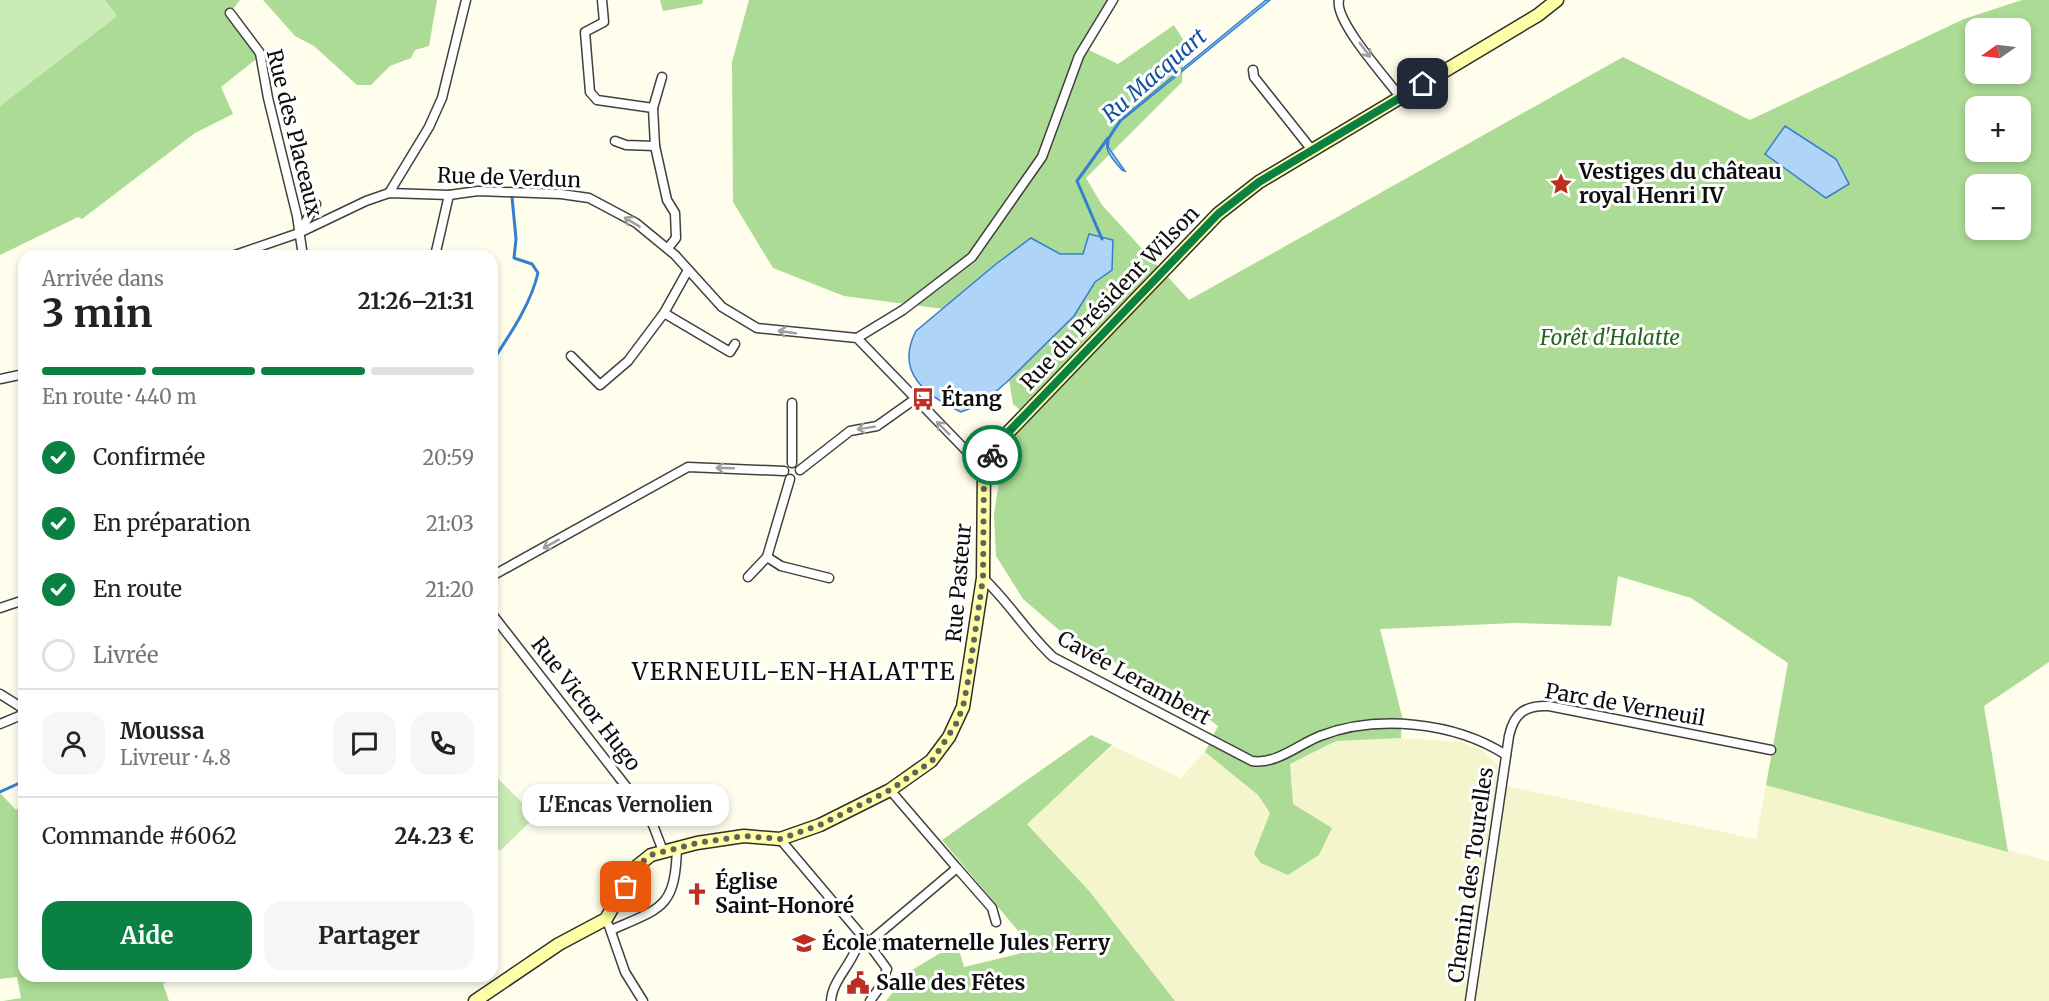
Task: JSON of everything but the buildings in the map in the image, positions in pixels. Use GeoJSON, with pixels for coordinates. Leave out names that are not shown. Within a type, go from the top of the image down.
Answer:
{"type":"FeatureCollection","features":[{"type":"Feature","properties":{"kind":"street"},"geometry":{"type":"LineString","coordinates":[[389,193],[429,127],[442,99],[466,0]]}},
{"type":"Feature","properties":{"kind":"street"},"geometry":{"type":"LineString","coordinates":[[602,0],[604,22],[585,32],[590,92],[597,100],[653,108]]}},
{"type":"Feature","properties":{"kind":"street"},"geometry":{"type":"LineString","coordinates":[[984,470],[857,338],[903,310],[972,257],[1042,157],[1079,56],[1113,0]]}},
{"type":"Feature","properties":{"kind":"street"},"geometry":{"type":"LineString","coordinates":[[1339,0],[1338,6],[1345,24],[1401,98]]}},
{"type":"Feature","properties":{"kind":"street","name":"Rue du Président Wilson"},"geometry":{"type":"LineString","coordinates":[[984,470],[997,444],[1218,214],[1259,182],[1538,15],[1557,0]]}},
{"type":"Feature","properties":{"kind":"street","name":"Rue des Placeaux"},"geometry":{"type":"LineString","coordinates":[[230,13],[260,54],[299,233]]}},
{"type":"Feature","properties":{"kind":"street"},"geometry":{"type":"LineString","coordinates":[[1253,70],[1254,77],[1312,150]]}},
{"type":"Feature","properties":{"kind":"street"},"geometry":{"type":"LineString","coordinates":[[662,77],[653,108],[655,146],[667,200],[675,213],[676,238],[668,248]]}},
{"type":"Feature","properties":{"kind":"street"},"geometry":{"type":"LineString","coordinates":[[615,141],[626,145],[655,146]]}},
{"type":"Feature","properties":{"kind":"street","name":"Rue de Verdun"},"geometry":{"type":"LineString","coordinates":[[249,250],[299,233],[357,205],[389,193],[449,195],[478,191],[561,194],[589,198],[636,223],[668,248],[722,307],[757,328],[857,338]]}},
{"type":"Feature","properties":{"kind":"street"},"geometry":{"type":"LineString","coordinates":[[436,250],[449,195]]}},
{"type":"Feature","properties":{"kind":"street"},"geometry":{"type":"LineString","coordinates":[[302,250],[299,233],[316,204]]}},
{"type":"Feature","properties":{"kind":"street"},"geometry":{"type":"LineString","coordinates":[[571,357],[600,385],[628,361],[664,313],[688,270]]}},
{"type":"Feature","properties":{"kind":"street"},"geometry":{"type":"LineString","coordinates":[[664,313],[730,352],[735,344]]}},
{"type":"Feature","properties":{"kind":"street"},"geometry":{"type":"LineString","coordinates":[[0,379],[18,375]]}},
{"type":"Feature","properties":{"kind":"street"},"geometry":{"type":"LineString","coordinates":[[790,479],[798,477],[800,470],[850,430],[878,426],[915,399]]}},
{"type":"Feature","properties":{"kind":"street"},"geometry":{"type":"LineString","coordinates":[[498,573],[688,467],[784,471],[792,463],[792,403]]}},
{"type":"Feature","properties":{"kind":"street"},"geometry":{"type":"LineString","coordinates":[[792,463],[800,470]]}},
{"type":"Feature","properties":{"kind":"street","name":"Rue Pasteur"},"geometry":{"type":"LineString","coordinates":[[608,924],[636,867],[644,859],[663,851],[744,836],[780,839],[845,815],[890,790],[932,761],[956,724],[963,707],[968,681],[983,578],[984,470]]}},
{"type":"Feature","properties":{"kind":"street"},"geometry":{"type":"LineString","coordinates":[[784,471],[790,479]]}},
{"type":"Feature","properties":{"kind":"street"},"geometry":{"type":"LineString","coordinates":[[748,577],[767,557],[790,479]]}},
{"type":"Feature","properties":{"kind":"street"},"geometry":{"type":"LineString","coordinates":[[767,557],[781,566],[829,578]]}},
{"type":"Feature","properties":{"kind":"street","name":"Cavée Lerambert"},"geometry":{"type":"LineString","coordinates":[[983,578],[999,592],[1032,636],[1053,657],[1119,690],[1243,758],[1259,762],[1280,756],[1320,736],[1364,725],[1404,725],[1444,730],[1474,738],[1506,755]]}},
{"type":"Feature","properties":{"kind":"street"},"geometry":{"type":"LineString","coordinates":[[0,608],[18,602]]}},
{"type":"Feature","properties":{"kind":"street","name":"Rue Victor Hugo"},"geometry":{"type":"LineString","coordinates":[[498,622],[633,794],[653,825],[663,851]]}},
{"type":"Feature","properties":{"kind":"street"},"geometry":{"type":"LineString","coordinates":[[0,694],[18,705]]}},
{"type":"Feature","properties":{"kind":"street","name":"Parc de Verneuil"},"geometry":{"type":"LineString","coordinates":[[1506,755],[1512,722],[1518,713],[1541,706],[1771,750]]}},
{"type":"Feature","properties":{"kind":"street"},"geometry":{"type":"LineString","coordinates":[[0,724],[18,716]]}},
{"type":"Feature","properties":{"kind":"street","name":"Chemin des Tourelles"},"geometry":{"type":"LineString","coordinates":[[1470,1001],[1506,755]]}},
{"type":"Feature","properties":{"kind":"street"},"geometry":{"type":"LineString","coordinates":[[890,790],[992,908],[996,922]]}},
{"type":"Feature","properties":{"kind":"street"},"geometry":{"type":"LineString","coordinates":[[780,839],[868,943],[887,969],[880,987],[870,1001]]}},
{"type":"Feature","properties":{"kind":"street"},"geometry":{"type":"LineString","coordinates":[[475,1001],[559,944],[608,924],[648,914],[666,903],[676,873],[677,848]]}},
{"type":"Feature","properties":{"kind":"street"},"geometry":{"type":"LineString","coordinates":[[831,1001],[831,990],[851,962],[856,949],[868,943],[957,868]]}},
{"type":"Feature","properties":{"kind":"street"},"geometry":{"type":"LineString","coordinates":[[608,924],[625,972],[643,1001]]}},
{"type":"Feature","properties":{"kind":"green space"},"geometry":{"type":"Polygon","coordinates":[[[0,0],[105,0],[117,16],[0,106],[0,0]]]}},
{"type":"Feature","properties":{"kind":"green space"},"geometry":{"type":"Polygon","coordinates":[[[105,0],[240,0],[230,13],[260,56],[221,87],[233,114],[195,133],[82,219],[78,217],[0,255],[0,106],[117,16],[105,0]]]}},
{"type":"Feature","properties":{"kind":"green space"},"geometry":{"type":"Polygon","coordinates":[[[263,0],[437,0],[429,46],[415,50],[411,58],[390,66],[371,85],[357,85],[314,46],[295,36],[263,0]]]}},
{"type":"Feature","properties":{"kind":"green space"},"geometry":{"type":"Polygon","coordinates":[[[660,0],[703,0],[702,4],[663,11],[660,0]]]}},
{"type":"Feature","properties":{"kind":"green space","name":"Forêt d'Halatte"},"geometry":{"type":"Polygon","coordinates":[[[749,0],[1122,0],[1105,4],[1087,49],[1118,64],[1174,25],[1184,41],[1182,82],[1086,178],[1102,205],[1189,300],[1623,57],[1750,120],[1965,19],[1965,84],[2031,84],[2031,18],[1967,18],[2022,0],[2049,0],[2049,662],[1984,706],[2008,852],[1766,785],[1788,663],[1691,598],[1618,576],[1611,626],[1515,623],[1380,629],[1402,716],[1401,738],[1336,741],[1290,764],[1293,804],[1332,828],[1319,855],[1288,875],[1261,863],[1254,854],[1270,813],[1258,795],[1205,752],[1218,726],[1168,688],[1073,642],[1023,599],[996,556],[994,514],[1000,475],[1014,444],[1023,412],[1013,404],[1009,380],[1074,316],[1095,282],[1112,270],[1083,254],[1060,254],[1031,238],[996,264],[944,309],[844,296],[773,268],[733,202],[732,62],[749,0]]]}},
{"type":"Feature","properties":{"kind":"green space"},"geometry":{"type":"Polygon","coordinates":[[[1091,735],[1112,745],[1027,824],[1090,892],[1175,1001],[886,1001],[907,973],[957,943],[964,967],[1034,950],[942,840],[1091,735]]]}},
{"type":"Feature","properties":{"kind":"green space"},"geometry":{"type":"Polygon","coordinates":[[[1401,738],[1461,742],[1481,749],[1498,765],[1497,784],[1756,839],[1766,785],[2049,861],[2049,1001],[1175,1001],[1090,892],[1027,823],[1113,746],[1180,778],[1205,752],[1258,795],[1270,813],[1293,804],[1290,764],[1336,741],[1401,738]]]}},
{"type":"Feature","properties":{"kind":"green space"},"geometry":{"type":"Polygon","coordinates":[[[498,779],[536,816],[500,851],[498,849],[498,779]]]}},
{"type":"Feature","properties":{"kind":"green space"},"geometry":{"type":"Polygon","coordinates":[[[0,793],[16,810],[18,808],[18,982],[166,982],[163,984],[169,1001],[3,1001],[21,998],[17,977],[0,979],[0,793]]]}},
{"type":"Feature","properties":{"kind":"water"},"geometry":{"type":"Polygon","coordinates":[[[1266,0],[1270,0],[1121,121],[1109,139],[1108,147],[1125,171],[1122,170],[1111,156],[1107,146],[1110,135],[1120,120],[1266,0]]]}},
{"type":"Feature","properties":{"kind":"water"},"geometry":{"type":"Polygon","coordinates":[[[1785,126],[1836,159],[1849,184],[1826,198],[1765,154],[1785,126]]]}},
{"type":"Feature","properties":{"kind":"water"},"geometry":{"type":"Polygon","coordinates":[[[1089,234],[1113,240],[1112,270],[1095,282],[1074,316],[1009,380],[982,404],[961,412],[948,406],[926,390],[912,371],[909,359],[910,346],[916,331],[1031,238],[1060,254],[1083,254],[1089,234]]]}},
{"type":"Feature","properties":{"kind":"waterway","name":"Ru Macquart"},"geometry":{"type":"LineString","coordinates":[[1102,239],[1077,181],[1108,138]]}},
{"type":"Feature","properties":{"kind":"waterway","name":"Ru Macquart"},"geometry":{"type":"LineString","coordinates":[[498,352],[525,308],[538,273],[532,264],[514,258],[516,239],[512,197]]}},
{"type":"Feature","properties":{"kind":"waterway","name":"Ru Macquart"},"geometry":{"type":"LineString","coordinates":[[0,792],[18,784]]}},
{"type":"Feature","properties":{"kind":"way so far"},"geometry":{"type":"LineString","coordinates":[[626,887],[636,867],[651,855],[697,843],[744,836],[780,839],[845,815],[908,779],[932,761],[949,737],[963,707],[983,578],[984,470],[992,455]]}},
{"type":"Feature","properties":{"kind":"place","name":"Vestiges du château royal Henri IV"},"geometry":{"type":"Point","coordinates":[1561,184]}},
{"type":"Feature","properties":{"kind":"place","name":"Étang"},"geometry":{"type":"Point","coordinates":[923,399]}},
{"type":"Feature","properties":{"kind":"place","name":"L'Encas Vernolien"},"geometry":{"type":"Point","coordinates":[626,887]}},
{"type":"Feature","properties":{"kind":"place","name":"Église Saint-Honoré"},"geometry":{"type":"Point","coordinates":[697,894]}},
{"type":"Feature","properties":{"kind":"place","name":"École maternelle Jules Ferry"},"geometry":{"type":"Point","coordinates":[804,943]}},
{"type":"Feature","properties":{"kind":"place","name":"Salle des Fêtes"},"geometry":{"type":"Point","coordinates":[858,983]}},
{"type":"Feature","properties":{"kind":"district","name":"VERNEUIL-EN-HALATTE"},"geometry":{"type":"Point","coordinates":[794,672]}},
{"type":"Feature","properties":{"kind":"route"},"geometry":{"type":"LineString","coordinates":[[992,455],[997,444],[1218,214],[1259,182],[1423,84]]}}]}
